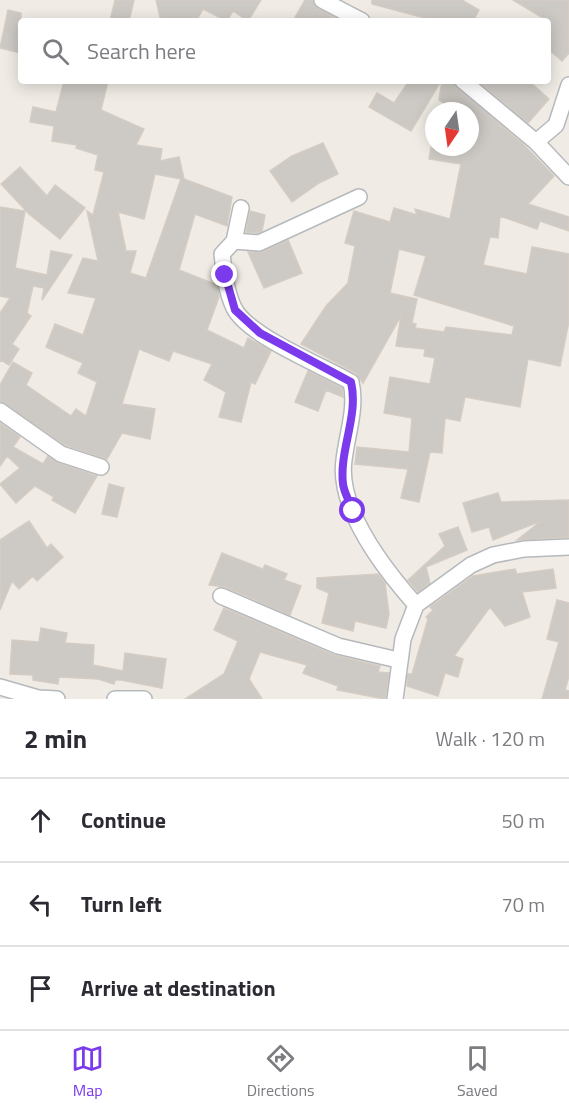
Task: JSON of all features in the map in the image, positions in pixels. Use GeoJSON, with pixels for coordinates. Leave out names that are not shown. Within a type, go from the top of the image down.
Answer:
{"type":"FeatureCollection","features":[{"type":"Feature","properties":{"kind":"street"},"geometry":{"type":"LineString","coordinates":[[322,0],[356,18]]}},
{"type":"Feature","properties":{"kind":"street"},"geometry":{"type":"LineString","coordinates":[[467,84],[536,142],[569,177]]}},
{"type":"Feature","properties":{"kind":"street"},"geometry":{"type":"LineString","coordinates":[[536,142],[556,124],[569,85]]}},
{"type":"Feature","properties":{"kind":"street"},"geometry":{"type":"LineString","coordinates":[[234,241],[259,243],[358,197]]}},
{"type":"Feature","properties":{"kind":"street"},"geometry":{"type":"LineString","coordinates":[[241,208],[234,241],[222,254],[225,275],[235,310],[260,333],[351,382],[355,397],[343,462],[343,486],[353,511],[386,571],[416,605]]}},
{"type":"Feature","properties":{"kind":"street"},"geometry":{"type":"LineString","coordinates":[[0,411],[62,454],[102,467]]}},
{"type":"Feature","properties":{"kind":"street"},"geometry":{"type":"LineString","coordinates":[[395,699],[398,660],[416,605],[471,565],[493,555],[524,549],[569,547]]}},
{"type":"Feature","properties":{"kind":"street"},"geometry":{"type":"LineString","coordinates":[[221,596],[338,646],[398,660]]}},
{"type":"Feature","properties":{"kind":"street"},"geometry":{"type":"LineString","coordinates":[[0,687],[38,698],[57,699]]}},
{"type":"Feature","properties":{"kind":"street"},"geometry":{"type":"LineString","coordinates":[[115,699],[144,699]]}},
{"type":"Feature","properties":{"kind":"building"},"geometry":{"type":"Polygon","coordinates":[[[115,0],[134,0],[130,18],[111,18],[115,0]]]}},
{"type":"Feature","properties":{"kind":"building"},"geometry":{"type":"Polygon","coordinates":[[[156,0],[261,0],[250,18],[244,18],[233,11],[229,18],[221,18],[203,9],[198,18],[160,18],[156,0]]]}},
{"type":"Feature","properties":{"kind":"building"},"geometry":{"type":"Polygon","coordinates":[[[305,0],[312,0],[317,8],[335,18],[295,18],[305,0]]]}},
{"type":"Feature","properties":{"kind":"building"},"geometry":{"type":"Polygon","coordinates":[[[372,0],[462,0],[479,10],[475,18],[425,18],[372,4],[372,0]]]}},
{"type":"Feature","properties":{"kind":"building"},"geometry":{"type":"Polygon","coordinates":[[[513,0],[569,0],[569,53],[562,61],[551,52],[551,18],[543,18],[513,0]]]}},
{"type":"Feature","properties":{"kind":"building"},"geometry":{"type":"Polygon","coordinates":[[[8,10],[21,13],[21,18],[18,18],[18,52],[0,48],[8,10]]]}},
{"type":"Feature","properties":{"kind":"building"},"geometry":{"type":"Polygon","coordinates":[[[63,84],[107,84],[101,110],[144,129],[136,145],[162,149],[160,161],[179,157],[184,179],[232,197],[227,226],[195,214],[179,270],[217,285],[219,297],[207,330],[244,348],[248,338],[271,351],[255,384],[251,382],[241,422],[219,417],[226,392],[204,380],[212,364],[173,351],[169,361],[139,349],[122,404],[155,409],[150,439],[122,433],[107,459],[65,445],[0,401],[0,385],[13,362],[32,373],[26,385],[71,416],[76,409],[86,416],[97,382],[78,373],[83,363],[46,347],[55,324],[83,335],[96,298],[68,293],[83,258],[98,261],[87,211],[93,215],[104,172],[95,170],[98,155],[76,148],[77,145],[52,141],[54,126],[30,122],[33,107],[56,112],[63,84]],[[155,174],[144,219],[118,212],[126,251],[136,251],[130,273],[146,278],[181,179],[155,174]]]}},
{"type":"Feature","properties":{"kind":"building"},"geometry":{"type":"Polygon","coordinates":[[[407,84],[439,84],[428,102],[425,102],[425,108],[411,131],[369,107],[377,93],[394,103],[407,84]]]}},
{"type":"Feature","properties":{"kind":"building"},"geometry":{"type":"Polygon","coordinates":[[[442,84],[455,84],[474,102],[442,102],[439,100],[442,84]]]}},
{"type":"Feature","properties":{"kind":"building"},"geometry":{"type":"Polygon","coordinates":[[[482,84],[532,84],[549,99],[528,123],[482,84]]]}},
{"type":"Feature","properties":{"kind":"building"},"geometry":{"type":"Polygon","coordinates":[[[479,107],[523,144],[554,176],[528,204],[569,217],[569,231],[540,221],[537,229],[500,216],[498,238],[490,237],[483,265],[527,274],[532,247],[569,254],[569,321],[560,366],[528,359],[520,407],[465,397],[460,421],[445,418],[442,453],[430,452],[419,502],[401,498],[408,469],[355,464],[357,447],[409,452],[412,418],[384,413],[390,377],[430,384],[435,358],[424,356],[425,349],[396,346],[401,316],[363,383],[356,373],[301,344],[326,306],[348,283],[355,246],[345,243],[354,211],[390,222],[394,208],[417,215],[415,209],[450,219],[461,164],[429,159],[430,156],[479,156],[479,107]],[[399,249],[390,293],[417,299],[412,323],[416,324],[415,328],[444,332],[446,327],[512,335],[514,326],[414,295],[426,256],[399,249]]]}},
{"type":"Feature","properties":{"kind":"building"},"geometry":{"type":"Polygon","coordinates":[[[323,143],[338,174],[319,183],[292,202],[270,171],[292,156],[323,143]]]}},
{"type":"Feature","properties":{"kind":"building"},"geometry":{"type":"Polygon","coordinates":[[[20,167],[47,196],[55,185],[85,208],[60,239],[29,214],[1,184],[20,167]]]}},
{"type":"Feature","properties":{"kind":"building"},"geometry":{"type":"Polygon","coordinates":[[[0,207],[25,211],[15,268],[47,275],[51,251],[72,255],[42,300],[44,288],[33,286],[27,313],[31,316],[12,344],[19,349],[9,365],[1,360],[0,362],[0,313],[10,298],[0,296],[0,207]]]}},
{"type":"Feature","properties":{"kind":"building"},"geometry":{"type":"Polygon","coordinates":[[[250,211],[265,215],[262,231],[246,232],[250,211]]]}},
{"type":"Feature","properties":{"kind":"building"},"geometry":{"type":"Polygon","coordinates":[[[288,240],[302,273],[264,288],[248,252],[263,252],[288,240]]]}},
{"type":"Feature","properties":{"kind":"building"},"geometry":{"type":"Polygon","coordinates":[[[308,371],[342,388],[343,397],[326,390],[318,411],[295,402],[308,371]]]}},
{"type":"Feature","properties":{"kind":"building"},"geometry":{"type":"Polygon","coordinates":[[[0,423],[20,437],[13,447],[43,464],[48,456],[58,463],[97,476],[75,513],[52,500],[54,497],[35,486],[16,503],[0,484],[20,468],[7,456],[0,466],[0,423]]]}},
{"type":"Feature","properties":{"kind":"building"},"geometry":{"type":"Polygon","coordinates":[[[109,484],[124,488],[117,517],[102,514],[109,484]]]}},
{"type":"Feature","properties":{"kind":"building"},"geometry":{"type":"Polygon","coordinates":[[[498,493],[501,502],[569,500],[569,537],[517,540],[541,521],[493,540],[489,527],[472,532],[463,503],[498,493]]]}},
{"type":"Feature","properties":{"kind":"building"},"geometry":{"type":"Polygon","coordinates":[[[29,521],[47,548],[51,544],[63,557],[37,581],[33,576],[19,589],[12,581],[0,610],[0,540],[29,521]]]}},
{"type":"Feature","properties":{"kind":"building"},"geometry":{"type":"Polygon","coordinates":[[[458,527],[467,550],[426,567],[430,583],[418,592],[408,580],[445,546],[439,534],[458,527]]]}},
{"type":"Feature","properties":{"kind":"building"},"geometry":{"type":"Polygon","coordinates":[[[222,553],[263,569],[265,565],[287,574],[284,580],[301,586],[290,615],[225,587],[209,585],[222,553]]]}},
{"type":"Feature","properties":{"kind":"building"},"geometry":{"type":"Polygon","coordinates":[[[515,569],[517,574],[553,569],[556,588],[522,592],[530,617],[505,626],[490,607],[454,656],[463,659],[458,677],[445,673],[438,696],[407,686],[408,674],[412,674],[428,619],[426,617],[433,610],[430,607],[473,576],[515,569]]]}},
{"type":"Feature","properties":{"kind":"building"},"geometry":{"type":"Polygon","coordinates":[[[378,574],[385,583],[389,614],[386,628],[355,621],[353,631],[322,623],[329,593],[317,588],[317,578],[378,574]]]}},
{"type":"Feature","properties":{"kind":"building"},"geometry":{"type":"Polygon","coordinates":[[[557,600],[569,603],[569,676],[565,690],[569,691],[569,699],[542,699],[559,642],[547,639],[557,600]]]}},
{"type":"Feature","properties":{"kind":"building"},"geometry":{"type":"Polygon","coordinates":[[[224,608],[334,655],[380,666],[378,672],[389,673],[385,699],[337,690],[338,686],[303,673],[307,665],[260,652],[249,679],[262,699],[185,699],[224,674],[238,641],[214,630],[224,608]]]}},
{"type":"Feature","properties":{"kind":"building"},"geometry":{"type":"Polygon","coordinates":[[[41,628],[67,633],[65,643],[94,645],[93,665],[123,671],[125,653],[166,659],[162,688],[121,680],[115,680],[114,684],[98,679],[59,677],[58,684],[33,680],[33,675],[10,674],[12,640],[39,642],[41,628]]]}},
{"type":"Feature","properties":{"kind":"route"},"geometry":{"type":"LineString","coordinates":[[225,275],[235,310],[260,333],[351,382],[355,397],[343,462],[343,486],[353,511]]}}]}
